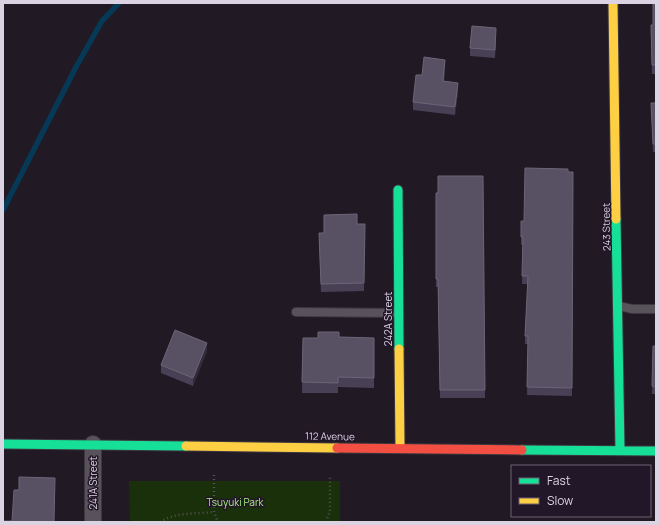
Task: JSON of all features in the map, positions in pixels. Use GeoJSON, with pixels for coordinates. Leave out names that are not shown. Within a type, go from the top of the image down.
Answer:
{"type":"FeatureCollection","features":[{"type":"Feature","properties":{"kind":"street","name":"243 Street"},"geometry":{"type":"LineString","coordinates":[[613,3],[620,450]]}},
{"type":"Feature","properties":{"kind":"street","name":"242A Street"},"geometry":{"type":"LineString","coordinates":[[398,190],[400,447]]}},
{"type":"Feature","properties":{"kind":"street","name":"112 Avenue"},"geometry":{"type":"LineString","coordinates":[[3,444],[400,447],[656,451]]}},
{"type":"Feature","properties":{"kind":"street","name":"241A Street"},"geometry":{"type":"LineString","coordinates":[[93,444],[93,522]]}},
{"type":"Feature","properties":{"kind":"lane"},"geometry":{"type":"LineString","coordinates":[[618,306],[632,309],[656,309]]}},
{"type":"Feature","properties":{"kind":"lane"},"geometry":{"type":"LineString","coordinates":[[296,312],[399,314]]}},
{"type":"Feature","properties":{"kind":"path"},"geometry":{"type":"LineString","coordinates":[[214,475],[214,512],[218,522]]}},
{"type":"Feature","properties":{"kind":"path"},"geometry":{"type":"LineString","coordinates":[[326,522],[330,511],[330,476]]}},
{"type":"Feature","properties":{"kind":"path"},"geometry":{"type":"LineString","coordinates":[[160,522],[165,518],[186,514],[214,512]]}},
{"type":"Feature","properties":{"kind":"green space","name":"Tsuyuki Park"},"geometry":{"type":"Polygon","coordinates":[[[129,481],[340,481],[340,522],[130,522],[129,481]]]}},
{"type":"Feature","properties":{"kind":"building"},"geometry":{"type":"Polygon","coordinates":[[[653,3],[656,3],[656,65],[652,65],[651,25],[653,25],[653,3]]]}},
{"type":"Feature","properties":{"kind":"building"},"geometry":{"type":"Polygon","coordinates":[[[472,26],[496,28],[495,50],[470,48],[472,26]]]}},
{"type":"Feature","properties":{"kind":"building"},"geometry":{"type":"Polygon","coordinates":[[[424,57],[445,60],[443,81],[458,83],[455,107],[413,102],[416,75],[422,75],[424,57]]]}},
{"type":"Feature","properties":{"kind":"building"},"geometry":{"type":"Polygon","coordinates":[[[651,103],[656,103],[656,144],[653,144],[651,103]]]}},
{"type":"Feature","properties":{"kind":"building"},"geometry":{"type":"Polygon","coordinates":[[[525,168],[568,169],[568,172],[573,172],[572,388],[527,387],[528,336],[525,336],[528,276],[522,276],[523,237],[521,237],[521,221],[524,221],[525,168]]]}},
{"type":"Feature","properties":{"kind":"building"},"geometry":{"type":"Polygon","coordinates":[[[438,176],[483,176],[485,390],[440,390],[438,279],[436,279],[436,193],[438,193],[438,176]]]}},
{"type":"Feature","properties":{"kind":"building"},"geometry":{"type":"Polygon","coordinates":[[[357,214],[357,224],[365,224],[364,283],[321,284],[319,233],[324,233],[324,215],[357,214]]]}},
{"type":"Feature","properties":{"kind":"building"},"geometry":{"type":"Polygon","coordinates":[[[175,330],[207,343],[193,378],[161,365],[175,330]]]}},
{"type":"Feature","properties":{"kind":"building"},"geometry":{"type":"Polygon","coordinates":[[[318,332],[339,332],[339,337],[374,338],[374,378],[338,377],[338,383],[302,382],[303,338],[318,338],[318,332]]]}},
{"type":"Feature","properties":{"kind":"building"},"geometry":{"type":"Polygon","coordinates":[[[653,346],[656,346],[656,387],[652,386],[653,346]]]}},
{"type":"Feature","properties":{"kind":"building"},"geometry":{"type":"Polygon","coordinates":[[[19,477],[55,478],[54,522],[4,522],[12,521],[14,490],[19,490],[19,477]]]}},
{"type":"Feature","properties":{"kind":"waterway"},"geometry":{"type":"LineString","coordinates":[[3,210],[76,67],[102,21],[119,3]]}},
{"type":"Feature","properties":{"kind":"traffic: fast"},"geometry":{"type":"LineString","coordinates":[[398,190],[399,349]]}},
{"type":"Feature","properties":{"kind":"traffic: fast"},"geometry":{"type":"LineString","coordinates":[[616,219],[620,450]]}},
{"type":"Feature","properties":{"kind":"traffic: fast"},"geometry":{"type":"LineString","coordinates":[[3,444],[186,446]]}},
{"type":"Feature","properties":{"kind":"traffic: fast"},"geometry":{"type":"LineString","coordinates":[[522,450],[656,451]]}},
{"type":"Feature","properties":{"kind":"traffic: slow"},"geometry":{"type":"LineString","coordinates":[[613,3],[616,219]]}},
{"type":"Feature","properties":{"kind":"traffic: slow"},"geometry":{"type":"LineString","coordinates":[[399,349],[400,447]]}},
{"type":"Feature","properties":{"kind":"traffic: slow"},"geometry":{"type":"LineString","coordinates":[[186,446],[337,448]]}},
{"type":"Feature","properties":{"kind":"traffic: jam"},"geometry":{"type":"LineString","coordinates":[[337,448],[522,450]]}}]}
